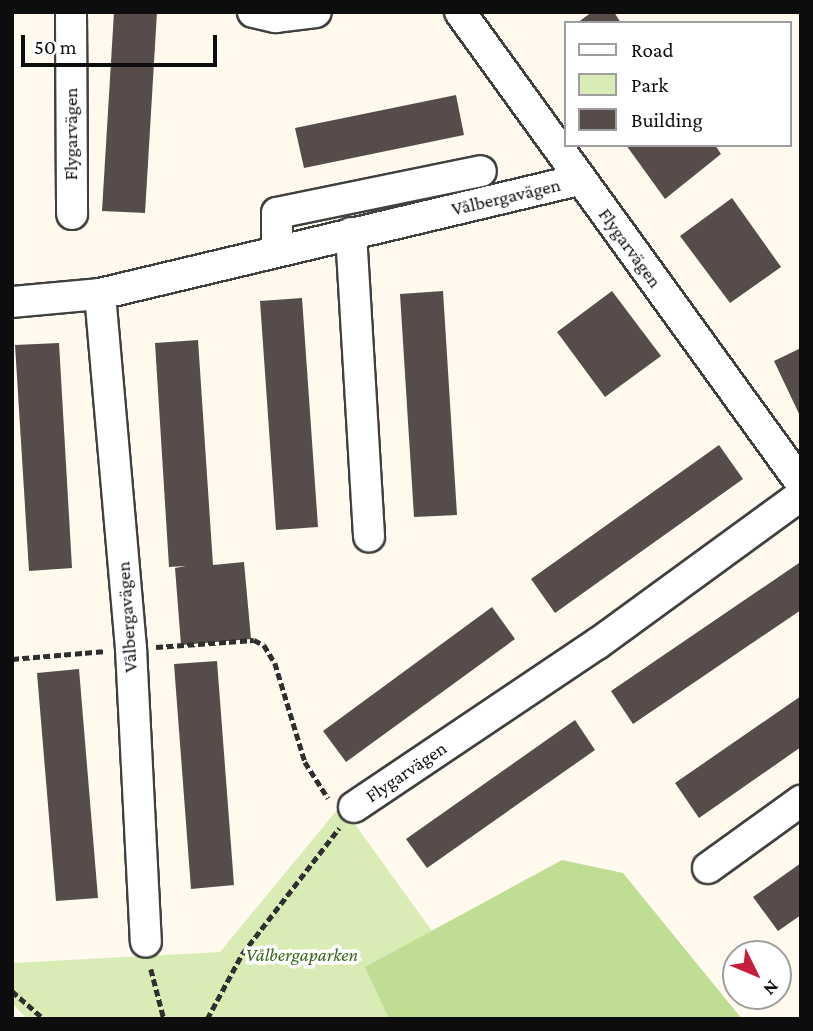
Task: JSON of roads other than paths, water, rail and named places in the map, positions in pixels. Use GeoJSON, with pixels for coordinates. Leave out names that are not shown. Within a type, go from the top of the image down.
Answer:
{"type":"FeatureCollection","features":[{"type":"Feature","properties":{"kind":"street","name":"Flygarvägen"},"geometry":{"type":"LineString","coordinates":[[71,12],[72,214]]}},
{"type":"Feature","properties":{"kind":"street"},"geometry":{"type":"LineString","coordinates":[[253,12],[275,18],[316,12]]}},
{"type":"Feature","properties":{"kind":"street","name":"Flygarvägen"},"geometry":{"type":"LineString","coordinates":[[351,812],[597,644],[799,481],[460,12]]}},
{"type":"Feature","properties":{"kind":"street","name":"Vålbergavägen"},"geometry":{"type":"LineString","coordinates":[[277,251],[277,213],[481,171]]}},
{"type":"Feature","properties":{"kind":"street","name":"Vålbergavägen"},"geometry":{"type":"LineString","coordinates":[[12,302],[100,294],[580,180]]}},
{"type":"Feature","properties":{"kind":"street"},"geometry":{"type":"LineString","coordinates":[[351,233],[369,536]]}},
{"type":"Feature","properties":{"kind":"street","name":"Vålbergavägen"},"geometry":{"type":"LineString","coordinates":[[100,294],[131,649],[146,942]]}},
{"type":"Feature","properties":{"kind":"street"},"geometry":{"type":"LineString","coordinates":[[708,868],[801,801]]}},
{"type":"Feature","properties":{"kind":"park label","name":"Vålbergaparken"},"geometry":{"type":"Point","coordinates":[302,955]}}]}
